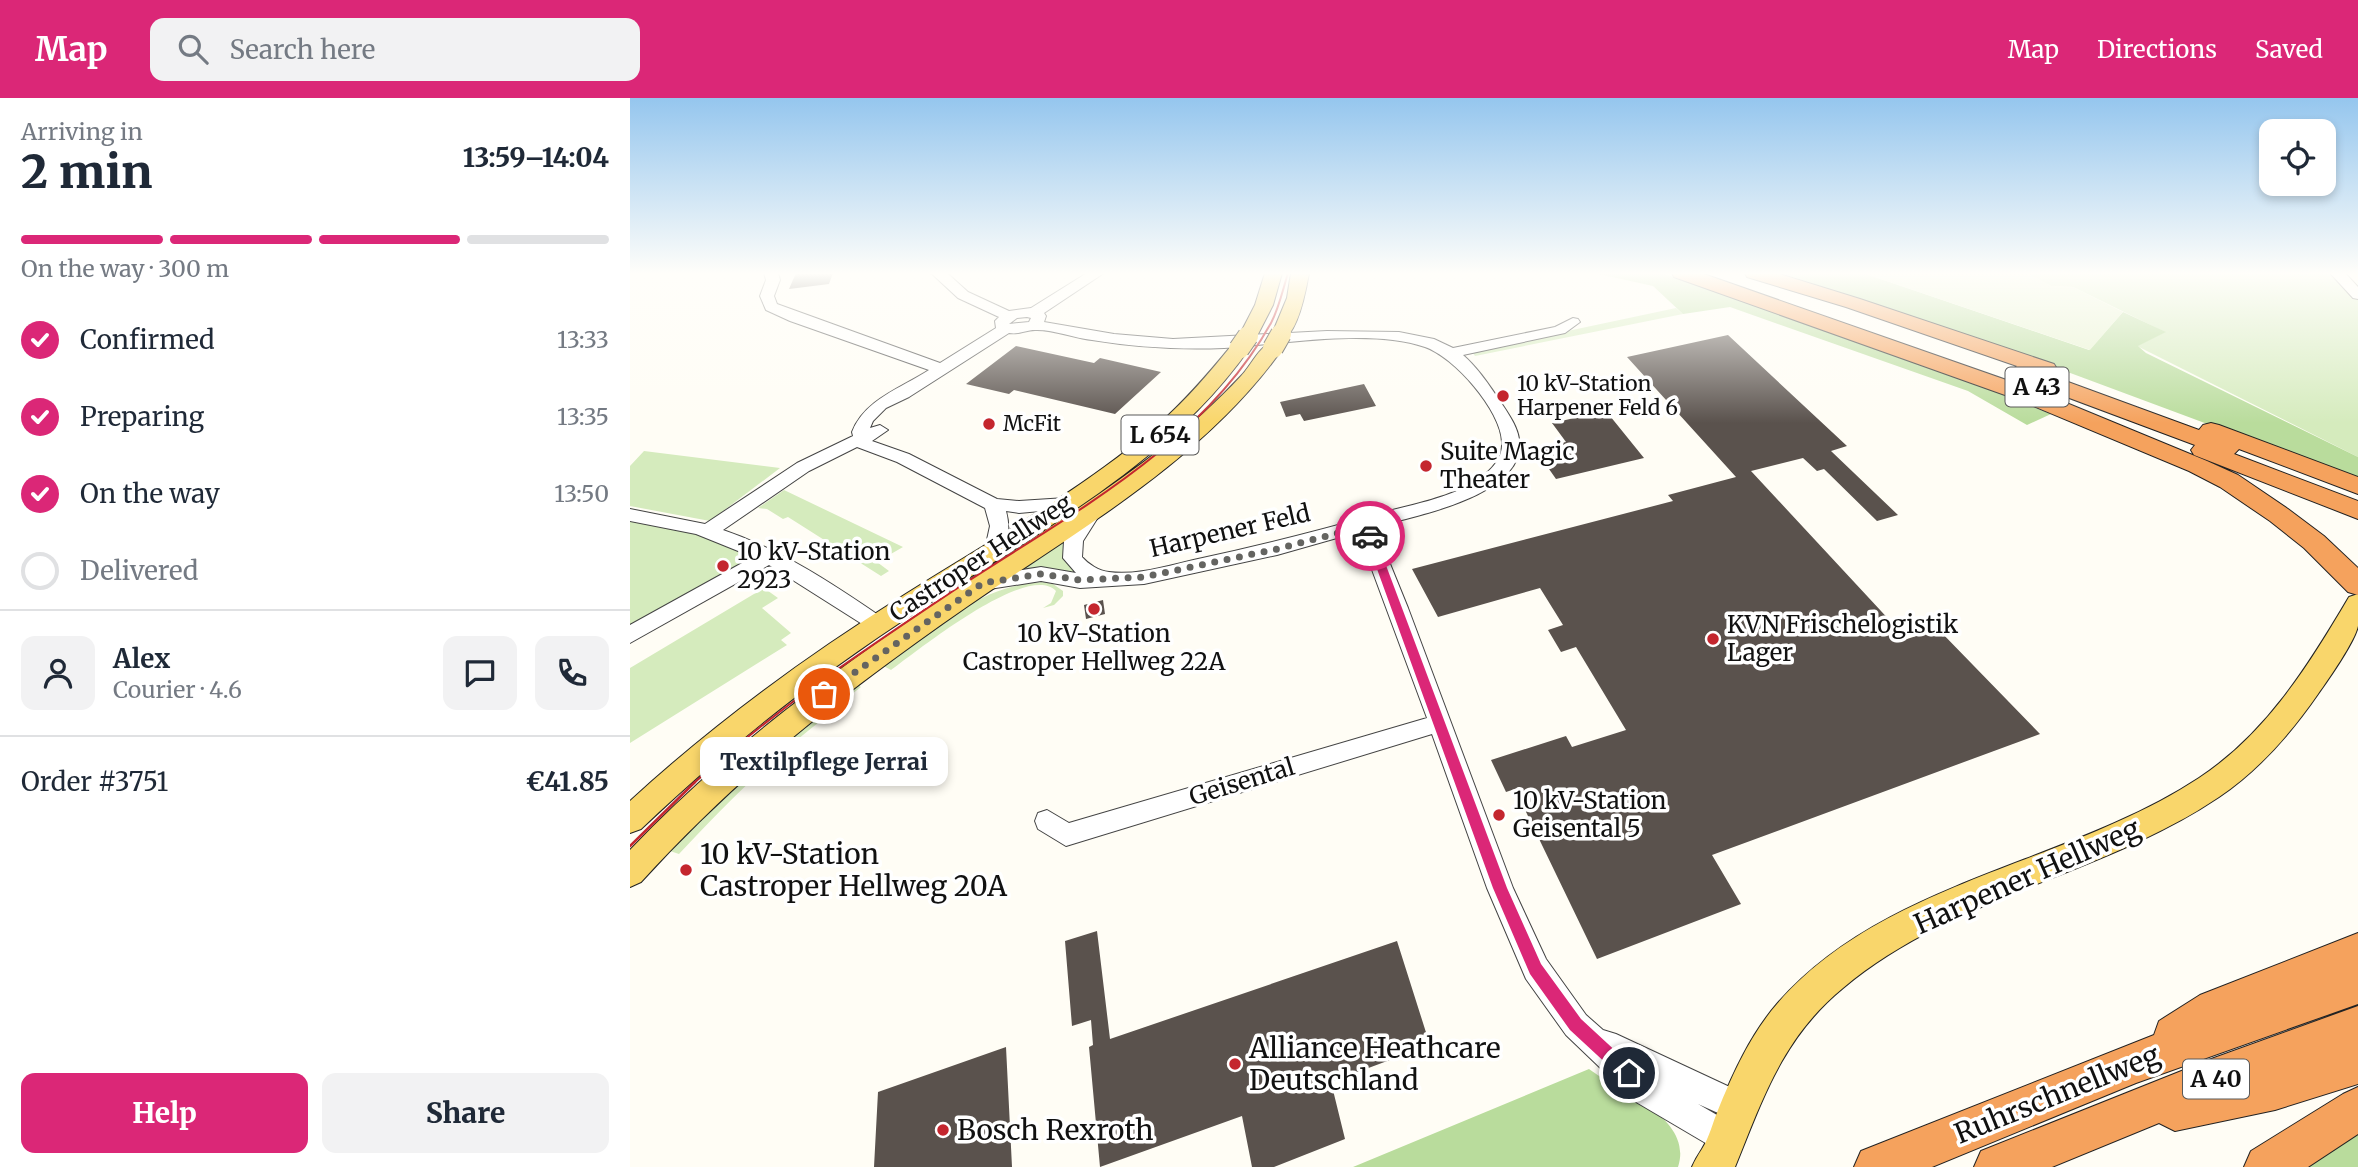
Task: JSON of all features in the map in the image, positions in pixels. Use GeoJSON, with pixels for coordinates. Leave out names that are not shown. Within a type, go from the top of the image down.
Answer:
{"type":"FeatureCollection","features":[{"type":"Feature","properties":{"kind":"highway"},"geometry":{"type":"LineString","coordinates":[[1823,323],[2155,443],[2358,525]]}},
{"type":"Feature","properties":{"kind":"highway","name":"A 43"},"geometry":{"type":"LineString","coordinates":[[1853,323],[2130,421],[2358,510]]}},
{"type":"Feature","properties":{"kind":"highway","name":"A 43"},"geometry":{"type":"LineString","coordinates":[[1880,323],[2056,384],[2358,499]]}},
{"type":"Feature","properties":{"kind":"highway"},"geometry":{"type":"LineString","coordinates":[[1911,323],[2074,379],[2358,486]]}},
{"type":"Feature","properties":{"kind":"highway"},"geometry":{"type":"LineString","coordinates":[[2088,419],[2229,481],[2279,514],[2325,552],[2358,585]]}},
{"type":"Feature","properties":{"kind":"highway"},"geometry":{"type":"LineString","coordinates":[[2136,1062],[2214,1009],[2358,952]]}},
{"type":"Feature","properties":{"kind":"highway","name":"Ruhrschnellweg"},"geometry":{"type":"LineString","coordinates":[[1877,1167],[2136,1062],[2358,984]]}},
{"type":"Feature","properties":{"kind":"highway","name":"Ruhrschnellweg"},"geometry":{"type":"LineString","coordinates":[[1997,1167],[2214,1079],[2358,1027]]}},
{"type":"Feature","properties":{"kind":"highway"},"geometry":{"type":"LineString","coordinates":[[2075,1135],[2138,1116],[2275,1089],[2358,1063]]}},
{"type":"Feature","properties":{"kind":"highway"},"geometry":{"type":"LineString","coordinates":[[2267,1167],[2358,1109]]}},
{"type":"Feature","properties":{"kind":"main road","name":"Castroper Hellweg"},"geometry":{"type":"LineString","coordinates":[[635,809],[775,694],[877,624],[1066,504],[1146,446],[1191,409],[1244,343],[1255,323]]}},
{"type":"Feature","properties":{"kind":"main road","name":"Castroper Hellweg"},"geometry":{"type":"LineString","coordinates":[[630,872],[705,792],[756,747],[836,685],[1098,505],[1161,458],[1252,377],[1277,341],[1285,323]]}},
{"type":"Feature","properties":{"kind":"main road","name":"Harpener Hellweg"},"geometry":{"type":"LineString","coordinates":[[1722,1148],[1763,1056],[1790,1016],[1807,997],[1883,941],[1935,915],[2160,818],[2229,772],[2260,747],[2288,716],[2332,651],[2358,603]]}},
{"type":"Feature","properties":{"kind":"street"},"geometry":{"type":"LineString","coordinates":[[809,323],[941,369]]}},
{"type":"Feature","properties":{"kind":"street"},"geometry":{"type":"LineString","coordinates":[[860,437],[870,413],[880,405],[903,394],[1006,323]]}},
{"type":"Feature","properties":{"kind":"street","name":"Harpener Feld"},"geometry":{"type":"LineString","coordinates":[[1009,323],[1022,330],[1030,323]]}},
{"type":"Feature","properties":{"kind":"street","name":"Harpener Feld"},"geometry":{"type":"LineString","coordinates":[[983,583],[1041,574],[1080,580],[1144,577],[1365,526],[1456,498],[1478,488],[1505,462],[1511,449],[1506,424],[1477,381],[1451,353],[1424,341],[1380,335],[1173,344],[1079,335],[1046,323]]}},
{"type":"Feature","properties":{"kind":"street"},"geometry":{"type":"LineString","coordinates":[[1451,353],[1560,330],[1572,323]]}},
{"type":"Feature","properties":{"kind":"street"},"geometry":{"type":"LineString","coordinates":[[880,430],[884,415],[903,394]]}},
{"type":"Feature","properties":{"kind":"street"},"geometry":{"type":"LineString","coordinates":[[710,530],[803,467],[860,437],[880,430]]}},
{"type":"Feature","properties":{"kind":"street"},"geometry":{"type":"LineString","coordinates":[[880,430],[903,458]]}},
{"type":"Feature","properties":{"kind":"street"},"geometry":{"type":"LineString","coordinates":[[860,437],[878,452],[903,458],[993,504],[1019,507],[1066,504]]}},
{"type":"Feature","properties":{"kind":"street"},"geometry":{"type":"LineString","coordinates":[[993,504],[1000,518],[995,549]]}},
{"type":"Feature","properties":{"kind":"street","name":"Harpener Feld"},"geometry":{"type":"LineString","coordinates":[[1098,505],[1073,539],[1070,554],[1073,562],[1083,571],[1113,580]]}},
{"type":"Feature","properties":{"kind":"street"},"geometry":{"type":"LineString","coordinates":[[630,515],[710,530],[770,556],[798,570],[877,624]]}},
{"type":"Feature","properties":{"kind":"street"},"geometry":{"type":"LineString","coordinates":[[1365,526],[1500,888],[1536,969],[1576,1025],[1647,1091],[1722,1148]]}},
{"type":"Feature","properties":{"kind":"street"},"geometry":{"type":"LineString","coordinates":[[630,635],[770,556]]}},
{"type":"Feature","properties":{"kind":"street","name":"Geisental"},"geometry":{"type":"LineString","coordinates":[[1047,821],[1066,835],[1440,723]]}},
{"type":"Feature","properties":{"kind":"green space"},"geometry":{"type":"Polygon","coordinates":[[[1606,323],[1639,323],[1475,356],[1473,353],[1606,323]]]}},
{"type":"Feature","properties":{"kind":"green space"},"geometry":{"type":"Polygon","coordinates":[[[1775,323],[1809,323],[2051,414],[2027,425],[1968,391],[1775,323]]]}},
{"type":"Feature","properties":{"kind":"green space"},"geometry":{"type":"Polygon","coordinates":[[[1931,323],[2009,323],[2089,350],[2113,323],[2146,323],[2166,332],[2138,346],[2146,353],[2358,457],[2358,480],[1931,323]]]}},
{"type":"Feature","properties":{"kind":"green space"},"geometry":{"type":"Polygon","coordinates":[[[2010,323],[2114,323],[2090,350],[2010,323]]]}},
{"type":"Feature","properties":{"kind":"green space"},"geometry":{"type":"Polygon","coordinates":[[[2146,323],[2358,323],[2358,457],[2137,346],[2165,332],[2146,323]]]}},
{"type":"Feature","properties":{"kind":"green space"},"geometry":{"type":"Polygon","coordinates":[[[644,451],[780,468],[710,521],[630,506],[630,466],[644,451]]]}},
{"type":"Feature","properties":{"kind":"green space"},"geometry":{"type":"Polygon","coordinates":[[[784,490],[903,547],[877,562],[889,571],[881,576],[788,517],[783,519],[767,509],[758,508],[784,490]]]}},
{"type":"Feature","properties":{"kind":"green space"},"geometry":{"type":"Polygon","coordinates":[[[630,520],[712,538],[751,554],[748,561],[630,626],[630,520]]]}},
{"type":"Feature","properties":{"kind":"green space"},"geometry":{"type":"Polygon","coordinates":[[[1071,531],[1065,560],[1079,574],[1011,571],[1071,531]]]}},
{"type":"Feature","properties":{"kind":"green space"},"geometry":{"type":"Polygon","coordinates":[[[1043,582],[1053,584],[1063,591],[1063,596],[1054,605],[1043,608],[1051,603],[1056,591],[1042,585],[1022,588],[972,612],[891,670],[880,664],[937,624],[978,600],[1020,585],[1043,582]]]}},
{"type":"Feature","properties":{"kind":"green space"},"geometry":{"type":"Polygon","coordinates":[[[764,588],[778,598],[762,608],[791,633],[781,640],[787,645],[630,743],[630,668],[764,588]]]}},
{"type":"Feature","properties":{"kind":"green space"},"geometry":{"type":"Polygon","coordinates":[[[858,685],[861,687],[852,694],[854,696],[762,771],[679,854],[670,851],[745,774],[858,685]]]}},
{"type":"Feature","properties":{"kind":"green space"},"geometry":{"type":"Polygon","coordinates":[[[1589,1069],[1652,1109],[1665,1121],[1675,1134],[1680,1150],[1678,1167],[1353,1167],[1589,1069]]]}},
{"type":"Feature","properties":{"kind":"green space"},"geometry":{"type":"Polygon","coordinates":[[[2358,1133],[2358,1167],[2301,1167],[2358,1133]]]}},
{"type":"Feature","properties":{"kind":"building","name":"KVN Frischelogistik Lager"},"geometry":{"type":"Polygon","coordinates":[[[1728,335],[1847,446],[1831,451],[1898,515],[1877,521],[1824,469],[1817,471],[1803,458],[1751,471],[1907,639],[1938,629],[2040,734],[1712,855],[1741,904],[1597,959],[1515,789],[1506,792],[1491,760],[1566,736],[1572,747],[1626,730],[1576,647],[1561,652],[1548,630],[1563,625],[1540,588],[1438,617],[1412,569],[1673,501],[1668,495],[1736,477],[1627,357],[1728,335]]]}},
{"type":"Feature","properties":{"kind":"building"},"geometry":{"type":"Polygon","coordinates":[[[1016,346],[1094,363],[1100,358],[1161,372],[1115,414],[1014,390],[1009,394],[966,384],[1016,346]]]}},
{"type":"Feature","properties":{"kind":"building"},"geometry":{"type":"Polygon","coordinates":[[[1364,384],[1376,406],[1304,421],[1300,414],[1286,417],[1280,402],[1364,384]]]}},
{"type":"Feature","properties":{"kind":"building"},"geometry":{"type":"Polygon","coordinates":[[[1606,411],[1644,458],[1556,479],[1535,449],[1566,442],[1552,423],[1606,411]]]}},
{"type":"Feature","properties":{"kind":"building","name":"10 kV-Station Castroper Hellweg 22A"},"geometry":{"type":"Polygon","coordinates":[[[1103,600],[1105,614],[1086,619],[1084,605],[1103,600]]]}},
{"type":"Feature","properties":{"kind":"building","name":"Alliance Heathcare Deutschland"},"geometry":{"type":"Polygon","coordinates":[[[1097,931],[1110,1039],[1397,941],[1430,1045],[1331,1082],[1345,1139],[1274,1167],[1252,1167],[1242,1116],[1100,1167],[1089,1047],[1093,1045],[1091,1020],[1072,1026],[1065,941],[1097,931]]]}},
{"type":"Feature","properties":{"kind":"building","name":"Bosch Rexroth"},"geometry":{"type":"Polygon","coordinates":[[[1006,1047],[1012,1167],[874,1167],[878,1092],[1006,1047]]]}},
{"type":"Feature","properties":{"kind":"tram line"},"geometry":{"type":"LineString","coordinates":[[693,784],[757,730],[824,679],[1133,472],[1173,440],[1210,405],[1243,366],[1271,323]]}},
{"type":"Feature","properties":{"kind":"tram line"},"geometry":{"type":"LineString","coordinates":[[630,846],[695,782]]}},
{"type":"Feature","properties":{"kind":"way so far"},"geometry":{"type":"LineString","coordinates":[[824,694],[983,583],[1041,574],[1080,580],[1123,580],[1277,549],[1365,526],[1370,536]]}},
{"type":"Feature","properties":{"kind":"place","name":"10 kV-Station Harpener Feld 6"},"geometry":{"type":"Point","coordinates":[1503,396]}},
{"type":"Feature","properties":{"kind":"place","name":"McFit"},"geometry":{"type":"Point","coordinates":[989,424]}},
{"type":"Feature","properties":{"kind":"place","name":"Suite Magic Theater"},"geometry":{"type":"Point","coordinates":[1426,466]}},
{"type":"Feature","properties":{"kind":"place","name":"10 kV-Station 2923"},"geometry":{"type":"Point","coordinates":[723,566]}},
{"type":"Feature","properties":{"kind":"place","name":"10 kV-Station Castroper Hellweg 22A"},"geometry":{"type":"Point","coordinates":[1094,609]}},
{"type":"Feature","properties":{"kind":"place","name":"KVN Frischelogistik Lager"},"geometry":{"type":"Point","coordinates":[1713,639]}},
{"type":"Feature","properties":{"kind":"place","name":"Textilpflege Jerrai"},"geometry":{"type":"Point","coordinates":[824,694]}},
{"type":"Feature","properties":{"kind":"place","name":"10 kV-Station Geisental 5"},"geometry":{"type":"Point","coordinates":[1499,815]}},
{"type":"Feature","properties":{"kind":"place","name":"10 kV-Station Castroper Hellweg 20A"},"geometry":{"type":"Point","coordinates":[686,870]}},
{"type":"Feature","properties":{"kind":"place","name":"Alliance Heathcare Deutschland"},"geometry":{"type":"Point","coordinates":[1235,1064]}},
{"type":"Feature","properties":{"kind":"place","name":"Bosch Rexroth"},"geometry":{"type":"Point","coordinates":[943,1130]}},
{"type":"Feature","properties":{"kind":"route"},"geometry":{"type":"LineString","coordinates":[[1370,536],[1500,888],[1536,969],[1576,1025],[1629,1073]]}}]}
